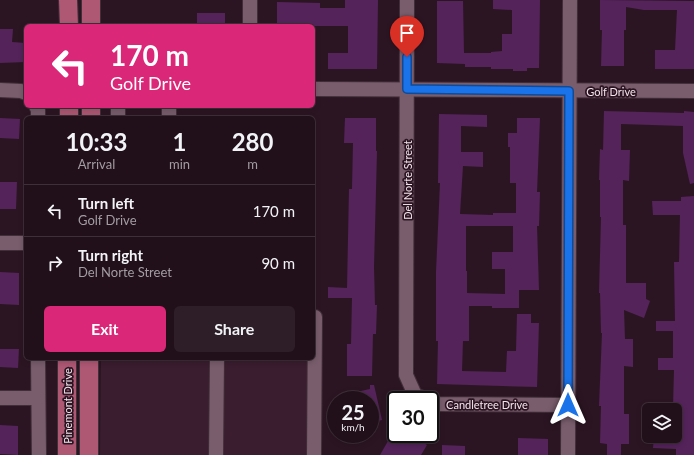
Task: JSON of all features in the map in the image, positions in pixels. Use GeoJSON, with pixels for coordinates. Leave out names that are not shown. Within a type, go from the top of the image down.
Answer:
{"type":"FeatureCollection","features":[{"type":"Feature","properties":{"kind":"main road"},"geometry":{"type":"LineString","coordinates":[[68,0],[69,24]]}},
{"type":"Feature","properties":{"kind":"main road"},"geometry":{"type":"LineString","coordinates":[[91,0],[91,24]]}},
{"type":"Feature","properties":{"kind":"main road","name":"Pinemont Drive"},"geometry":{"type":"LineString","coordinates":[[66,455],[67,360]]}},
{"type":"Feature","properties":{"kind":"main road","name":"Pinemont Drive"},"geometry":{"type":"LineString","coordinates":[[88,455],[89,360]]}},
{"type":"Feature","properties":{"kind":"street"},"geometry":{"type":"LineString","coordinates":[[250,0],[250,24]]}},
{"type":"Feature","properties":{"kind":"street","name":"Del Norte Street"},"geometry":{"type":"LineString","coordinates":[[407,0],[406,375],[413,391]]}},
{"type":"Feature","properties":{"kind":"street"},"geometry":{"type":"LineString","coordinates":[[568,455],[570,0]]}},
{"type":"Feature","properties":{"kind":"street","name":"Golf Drive"},"geometry":{"type":"LineString","coordinates":[[315,89],[694,91]]}},
{"type":"Feature","properties":{"kind":"street"},"geometry":{"type":"LineString","coordinates":[[0,90],[24,92]]}},
{"type":"Feature","properties":{"kind":"street"},"geometry":{"type":"LineString","coordinates":[[0,243],[24,243]]}},
{"type":"Feature","properties":{"kind":"street"},"geometry":{"type":"LineString","coordinates":[[38,360],[39,455]]}},
{"type":"Feature","properties":{"kind":"street"},"geometry":{"type":"LineString","coordinates":[[216,455],[217,360]]}},
{"type":"Feature","properties":{"kind":"street"},"geometry":{"type":"LineString","coordinates":[[314,455],[315,360]]}},
{"type":"Feature","properties":{"kind":"street"},"geometry":{"type":"LineString","coordinates":[[0,398],[38,398]]}},
{"type":"Feature","properties":{"kind":"street","name":"Candletree Drive"},"geometry":{"type":"LineString","coordinates":[[439,404],[568,405]]}},
{"type":"Feature","properties":{"kind":"shaded area"},"geometry":{"type":"Polygon","coordinates":[[[101,360],[313,360],[317,455],[100,455],[101,360]]]}},
{"type":"Feature","properties":{"kind":"building"},"geometry":{"type":"Polygon","coordinates":[[[345,0],[378,0],[377,69],[328,69],[328,53],[348,53],[348,26],[277,24],[277,2],[320,3],[320,8],[345,8],[345,0]]]}},
{"type":"Feature","properties":{"kind":"building"},"geometry":{"type":"Polygon","coordinates":[[[493,0],[540,0],[539,68],[527,68],[527,71],[513,71],[513,69],[465,67],[465,64],[437,63],[437,1],[463,1],[464,53],[491,53],[502,51],[502,34],[512,34],[512,10],[493,9],[493,0]]]}},
{"type":"Feature","properties":{"kind":"building"},"geometry":{"type":"Polygon","coordinates":[[[600,0],[694,1],[694,69],[655,69],[655,50],[675,50],[677,10],[644,10],[626,7],[626,30],[624,30],[624,66],[601,66],[602,30],[600,30],[600,0]]]}},
{"type":"Feature","properties":{"kind":"building"},"geometry":{"type":"Polygon","coordinates":[[[197,13],[225,13],[225,24],[197,24],[197,13]]]}},
{"type":"Feature","properties":{"kind":"building"},"geometry":{"type":"Polygon","coordinates":[[[0,29],[13,29],[12,42],[24,43],[24,62],[0,63],[0,29]]]}},
{"type":"Feature","properties":{"kind":"building"},"geometry":{"type":"Polygon","coordinates":[[[604,111],[694,112],[694,183],[690,184],[683,153],[683,126],[621,124],[621,150],[630,150],[629,181],[623,180],[623,225],[626,225],[626,283],[646,283],[646,299],[650,301],[644,318],[624,310],[625,339],[633,339],[633,367],[624,366],[624,414],[629,414],[629,444],[621,444],[621,455],[607,455],[607,444],[600,443],[601,406],[599,406],[602,333],[599,293],[601,217],[599,180],[600,149],[603,150],[604,111]]]}},
{"type":"Feature","properties":{"kind":"building"},"geometry":{"type":"Polygon","coordinates":[[[439,114],[487,115],[487,127],[461,126],[461,152],[483,152],[483,167],[463,166],[460,214],[493,215],[493,213],[516,213],[516,183],[510,183],[510,147],[508,147],[508,133],[517,133],[517,118],[540,118],[537,192],[540,192],[539,226],[537,226],[539,290],[519,290],[519,308],[469,306],[469,341],[463,341],[462,371],[506,372],[507,351],[516,351],[517,314],[531,314],[531,323],[539,323],[537,387],[437,384],[438,341],[436,341],[436,272],[440,183],[438,183],[439,114]],[[466,226],[467,293],[505,294],[505,269],[492,269],[492,252],[513,252],[513,226],[466,226]]]}},
{"type":"Feature","properties":{"kind":"building"},"geometry":{"type":"Polygon","coordinates":[[[0,118],[20,119],[19,139],[0,138],[0,118]]]}},
{"type":"Feature","properties":{"kind":"building"},"geometry":{"type":"Polygon","coordinates":[[[345,118],[376,118],[377,151],[374,267],[375,305],[377,305],[376,334],[373,334],[372,376],[347,376],[347,344],[351,344],[352,298],[328,298],[328,287],[347,288],[349,189],[352,189],[353,143],[344,143],[345,118]]]}},
{"type":"Feature","properties":{"kind":"building"},"geometry":{"type":"Polygon","coordinates":[[[0,182],[17,182],[16,209],[0,209],[0,182]]]}},
{"type":"Feature","properties":{"kind":"building"},"geometry":{"type":"Polygon","coordinates":[[[694,196],[694,455],[676,455],[676,449],[653,448],[653,443],[682,443],[682,403],[673,403],[674,370],[658,370],[658,358],[673,358],[673,331],[656,331],[656,321],[675,321],[674,262],[679,262],[680,215],[653,215],[652,201],[681,201],[681,197],[694,196]]]}},
{"type":"Feature","properties":{"kind":"building"},"geometry":{"type":"Polygon","coordinates":[[[0,272],[19,273],[19,305],[0,304],[0,272]]]}},
{"type":"Feature","properties":{"kind":"building"},"geometry":{"type":"Polygon","coordinates":[[[0,349],[19,349],[18,368],[0,367],[0,349]]]}},
{"type":"Feature","properties":{"kind":"building"},"geometry":{"type":"Polygon","coordinates":[[[370,385],[374,385],[375,391],[361,391],[370,389],[370,385]]]}},
{"type":"Feature","properties":{"kind":"building"},"geometry":{"type":"Polygon","coordinates":[[[379,407],[382,420],[379,421],[379,407]]]}},
{"type":"Feature","properties":{"kind":"building"},"geometry":{"type":"Polygon","coordinates":[[[0,425],[18,426],[18,455],[0,454],[0,425]]]}},
{"type":"Feature","properties":{"kind":"building"},"geometry":{"type":"Polygon","coordinates":[[[518,438],[548,439],[548,455],[518,455],[518,438]]]}},
{"type":"Feature","properties":{"kind":"building"},"geometry":{"type":"Polygon","coordinates":[[[387,443],[424,443],[427,445],[421,455],[380,455],[387,443]]]}},
{"type":"Feature","properties":{"kind":"building"},"geometry":{"type":"Polygon","coordinates":[[[442,445],[465,446],[465,455],[442,455],[442,445]]]}},
{"type":"Feature","properties":{"kind":"route"},"geometry":{"type":"LineString","coordinates":[[407,57],[407,89],[569,91],[568,405]]}}]}
